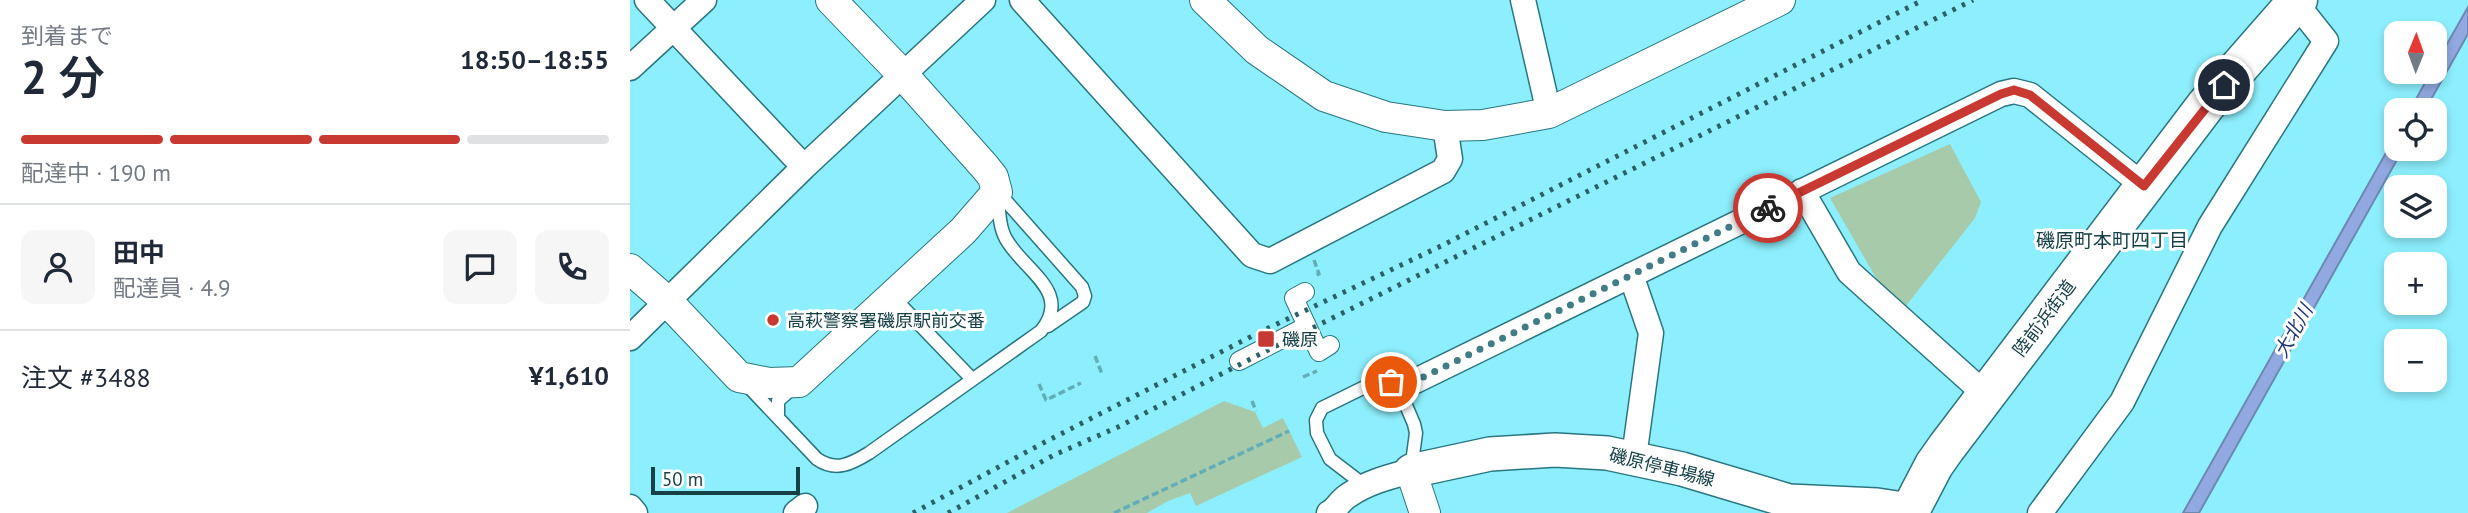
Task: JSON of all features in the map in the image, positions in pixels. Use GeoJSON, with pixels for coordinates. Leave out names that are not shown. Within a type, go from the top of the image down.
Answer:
{"type":"FeatureCollection","features":[{"type":"Feature","properties":{"kind":"highway","name":"陸前浜街道"},"geometry":{"type":"LineString","coordinates":[[1910,511],[1934,465],[2144,186],[2206,105],[2297,1]]}},
{"type":"Feature","properties":{"kind":"main road","name":"磯原停車場線"},"geometry":{"type":"LineString","coordinates":[[1411,471],[1490,454],[1542,451],[1607,453],[1682,469],[1788,501],[1877,505],[1910,511]]}},
{"type":"Feature","properties":{"kind":"street"},"geometry":{"type":"LineString","coordinates":[[647,0],[804,167]]}},
{"type":"Feature","properties":{"kind":"street"},"geometry":{"type":"LineString","coordinates":[[630,68],[704,0]]}},
{"type":"Feature","properties":{"kind":"street"},"geometry":{"type":"LineString","coordinates":[[630,269],[668,302],[739,377],[769,383],[799,382],[963,231],[998,192],[993,177],[985,167],[904,76],[831,0]]}},
{"type":"Feature","properties":{"kind":"street"},"geometry":{"type":"LineString","coordinates":[[630,338],[804,167],[984,0]]}},
{"type":"Feature","properties":{"kind":"street"},"geometry":{"type":"LineString","coordinates":[[1022,0],[1252,255],[1270,261],[1443,171],[1451,159],[1445,126]]}},
{"type":"Feature","properties":{"kind":"street"},"geometry":{"type":"LineString","coordinates":[[1205,0],[1257,50],[1324,96],[1386,117],[1445,126],[1483,125],[1549,113],[1780,0]]}},
{"type":"Feature","properties":{"kind":"street"},"geometry":{"type":"LineString","coordinates":[[1523,0],[1549,113]]}},
{"type":"Feature","properties":{"kind":"street"},"geometry":{"type":"LineString","coordinates":[[2040,513],[2122,402],[2210,226],[2326,41],[2297,1]]}},
{"type":"Feature","properties":{"kind":"street"},"geometry":{"type":"LineString","coordinates":[[1399,389],[2014,90],[2030,95],[2144,186]]}},
{"type":"Feature","properties":{"kind":"street"},"geometry":{"type":"LineString","coordinates":[[1802,191],[1849,272],[1986,395]]}},
{"type":"Feature","properties":{"kind":"street"},"geometry":{"type":"LineString","coordinates":[[1631,275],[1651,334],[1634,457]]}},
{"type":"Feature","properties":{"kind":"street"},"geometry":{"type":"LineString","coordinates":[[1302,296],[1307,327],[1325,345]]}},
{"type":"Feature","properties":{"kind":"street"},"geometry":{"type":"LineString","coordinates":[[1239,361],[1307,327]]}},
{"type":"Feature","properties":{"kind":"street"},"geometry":{"type":"LineString","coordinates":[[1329,513],[1335,510],[1342,499],[1364,485],[1411,471],[1425,513]]}},
{"type":"Feature","properties":{"kind":"street"},"geometry":{"type":"LineString","coordinates":[[630,507],[635,513]]}},
{"type":"Feature","properties":{"kind":"lane"},"geometry":{"type":"LineString","coordinates":[[998,192],[1005,238]]}},
{"type":"Feature","properties":{"kind":"lane"},"geometry":{"type":"LineString","coordinates":[[739,377],[817,459],[830,466],[845,466],[869,453],[1083,302],[1085,296],[1082,287],[998,192]]}},
{"type":"Feature","properties":{"kind":"lane"},"geometry":{"type":"LineString","coordinates":[[963,231],[988,224],[1005,238],[1052,297],[1050,320],[1041,331]]}},
{"type":"Feature","properties":{"kind":"lane"},"geometry":{"type":"LineString","coordinates":[[893,296],[972,379]]}},
{"type":"Feature","properties":{"kind":"lane"},"geometry":{"type":"LineString","coordinates":[[1364,485],[1331,459],[1317,433],[1316,420],[1322,408],[1377,381],[1391,382],[1399,389],[1415,424],[1411,471]]}},
{"type":"Feature","properties":{"kind":"lane"},"geometry":{"type":"LineString","coordinates":[[778,417],[778,401],[799,382]]}},
{"type":"Feature","properties":{"kind":"path"},"geometry":{"type":"LineString","coordinates":[[1315,264],[1319,274]]}},
{"type":"Feature","properties":{"kind":"path"},"geometry":{"type":"LineString","coordinates":[[1095,356],[1102,374]]}},
{"type":"Feature","properties":{"kind":"path"},"geometry":{"type":"LineString","coordinates":[[1039,384],[1046,400],[1081,383]]}},
{"type":"Feature","properties":{"kind":"path"},"geometry":{"type":"LineString","coordinates":[[1252,401],[1256,411]]}},
{"type":"Feature","properties":{"kind":"path"},"geometry":{"type":"LineString","coordinates":[[1114,513],[1289,431]]}},
{"type":"Feature","properties":{"kind":"green space"},"geometry":{"type":"Polygon","coordinates":[[[1950,144],[1981,202],[1975,218],[1898,316],[1830,198],[1950,144]]]}},
{"type":"Feature","properties":{"kind":"green space"},"geometry":{"type":"Polygon","coordinates":[[[1224,401],[1255,412],[1263,428],[1283,418],[1302,457],[1196,506],[1190,493],[1147,513],[1007,513],[1224,401]]]}},
{"type":"Feature","properties":{"kind":"water"},"geometry":{"type":"Polygon","coordinates":[[[2468,7],[2468,34],[2447,71],[2447,44],[2468,7]]]}},
{"type":"Feature","properties":{"kind":"water"},"geometry":{"type":"Polygon","coordinates":[[[2424,84],[2440,84],[2432,98],[2417,98],[2424,84]]]}},
{"type":"Feature","properties":{"kind":"water","name":"大北川"},"geometry":{"type":"Polygon","coordinates":[[[2384,156],[2384,161],[2396,161],[2388,175],[2384,175],[2384,183],[2199,513],[2183,513],[2384,156]]]}},
{"type":"Feature","properties":{"kind":"railway"},"geometry":{"type":"LineString","coordinates":[[913,513],[1262,331],[1441,246],[1923,0]]}},
{"type":"Feature","properties":{"kind":"railway"},"geometry":{"type":"LineString","coordinates":[[948,513],[1054,455],[1118,427],[1973,0]]}},
{"type":"Feature","properties":{"kind":"way so far"},"geometry":{"type":"LineString","coordinates":[[1391,382],[1399,389],[1768,208]]}},
{"type":"Feature","properties":{"kind":"place","name":"高萩警察署磯原駅前交番"},"geometry":{"type":"Point","coordinates":[773,320]}},
{"type":"Feature","properties":{"kind":"place","name":"磯原"},"geometry":{"type":"Point","coordinates":[1266,339]}},
{"type":"Feature","properties":{"kind":"district","name":"磯原町本町四丁目"},"geometry":{"type":"Point","coordinates":[2112,240]}},
{"type":"Feature","properties":{"kind":"route"},"geometry":{"type":"LineString","coordinates":[[1768,208],[2014,90],[2030,95],[2144,186],[2224,85]]}}]}
